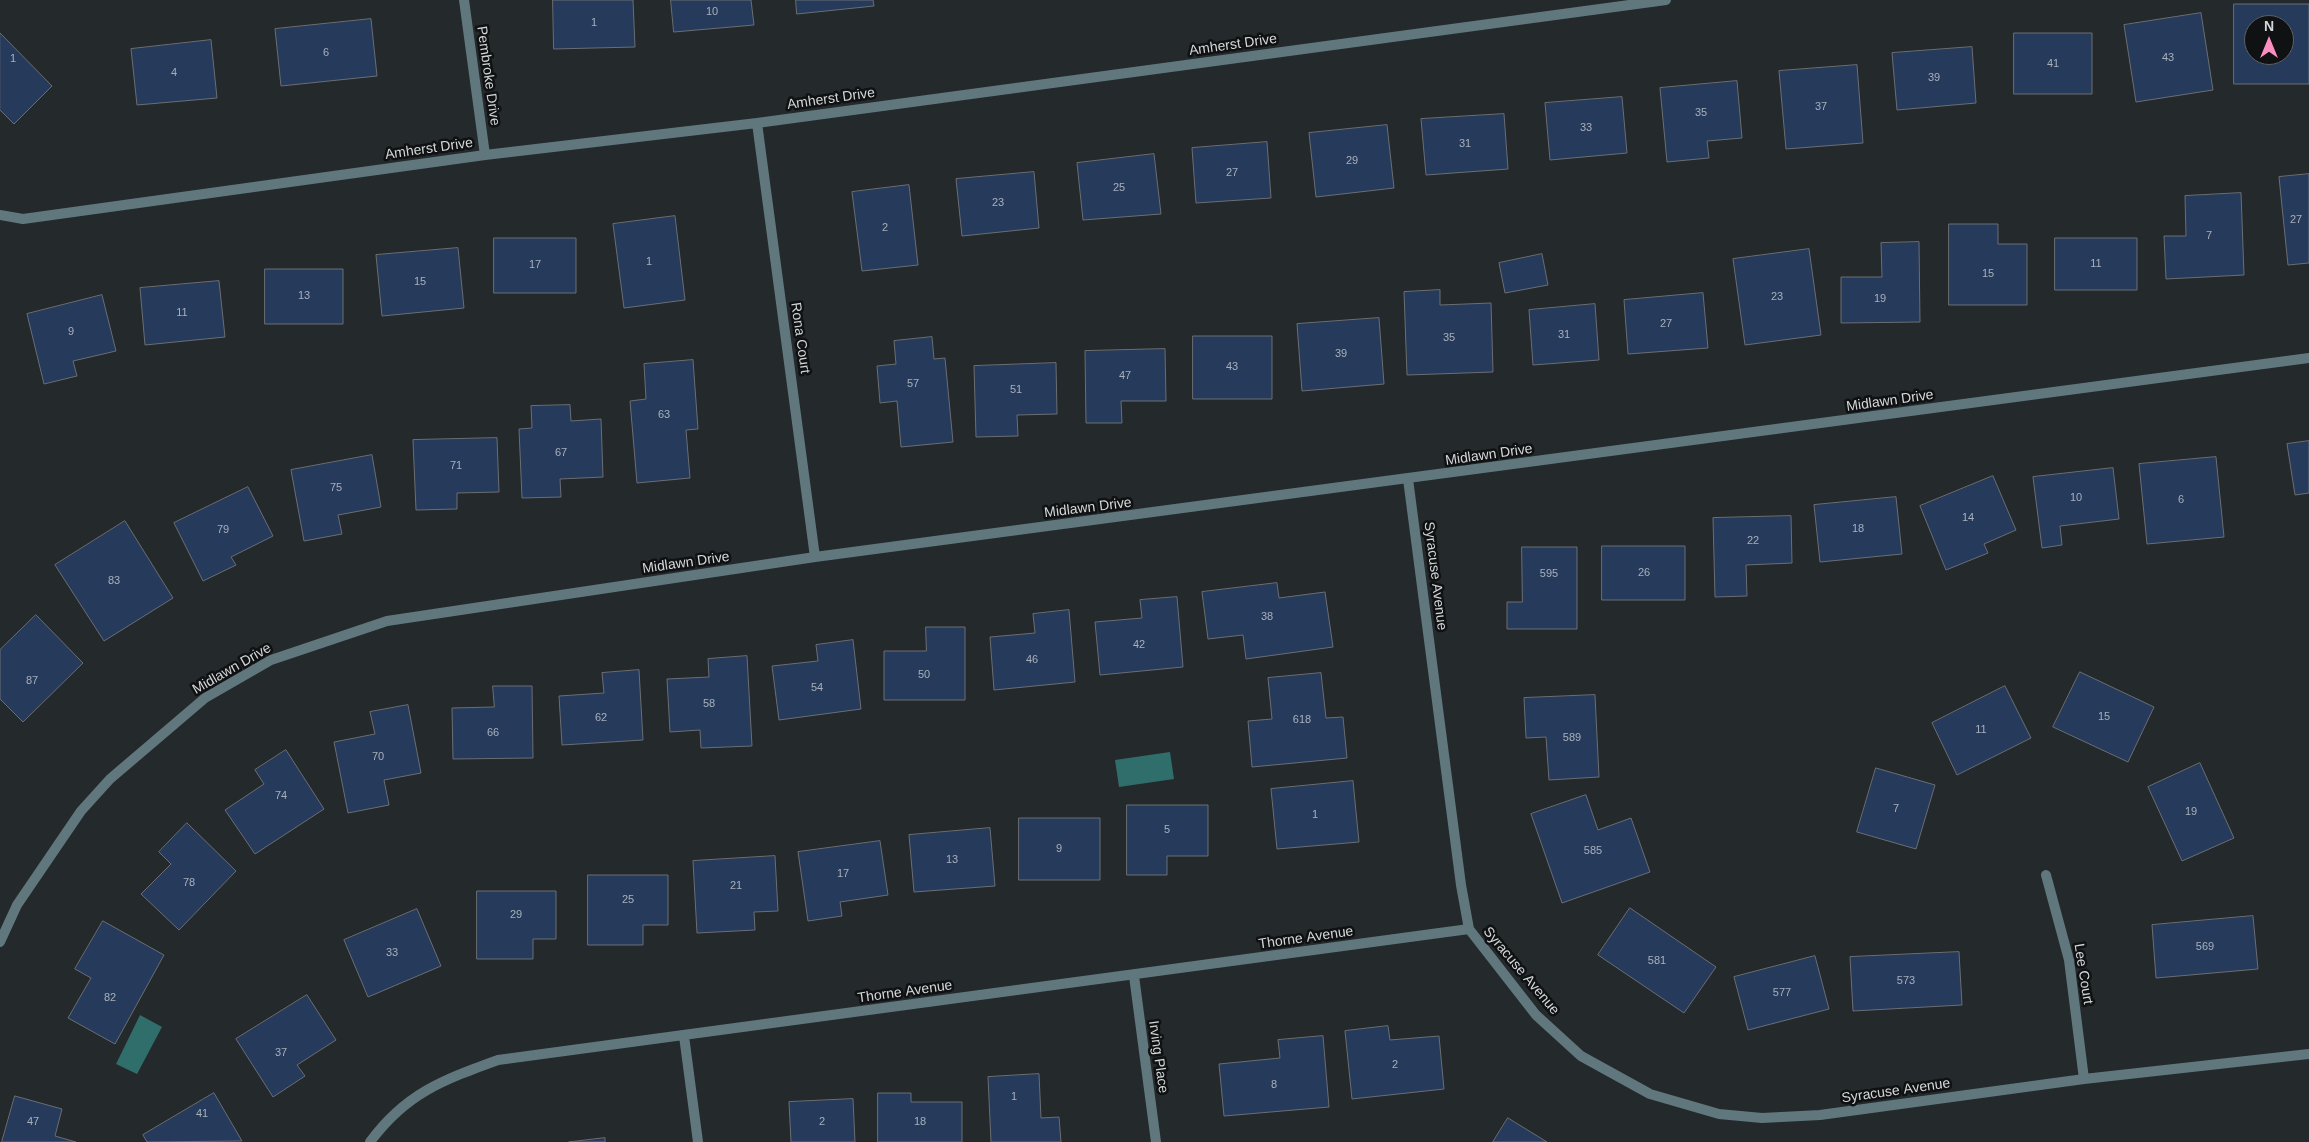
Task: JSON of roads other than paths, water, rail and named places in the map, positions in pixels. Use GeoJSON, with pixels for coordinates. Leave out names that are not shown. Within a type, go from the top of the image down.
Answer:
{"type":"FeatureCollection","features":[{"type":"Feature","properties":{"kind":"street","name":"Pembroke Drive"},"geometry":{"type":"LineString","coordinates":[[464,0],[485,155]]}},
{"type":"Feature","properties":{"kind":"street","name":"Amherst Drive"},"geometry":{"type":"LineString","coordinates":[[0,215],[23,219],[485,155],[757,123],[1666,0]]}},
{"type":"Feature","properties":{"kind":"street","name":"Rona Court"},"geometry":{"type":"LineString","coordinates":[[757,123],[815,557]]}},
{"type":"Feature","properties":{"kind":"street","name":"Midlawn Drive"},"geometry":{"type":"LineString","coordinates":[[0,942],[22,897],[81,811],[110,779],[205,698],[270,660],[387,621],[815,557],[1408,480],[2309,358]]}},
{"type":"Feature","properties":{"kind":"street","name":"Syracuse Avenue"},"geometry":{"type":"LineString","coordinates":[[1408,480],[1459,875],[1469,929],[1536,1015],[1581,1056],[1650,1094],[1719,1114],[1762,1118],[1820,1115],[2084,1079],[2309,1054]]}},
{"type":"Feature","properties":{"kind":"street","name":"Lee Court"},"geometry":{"type":"LineString","coordinates":[[2046,875],[2069,960],[2084,1079]]}},
{"type":"Feature","properties":{"kind":"street","name":"Thorne Avenue"},"geometry":{"type":"LineString","coordinates":[[370,1142],[382,1125],[411,1098],[444,1080],[498,1060],[1134,976],[1469,929]]}},
{"type":"Feature","properties":{"kind":"street","name":"Irving Place"},"geometry":{"type":"LineString","coordinates":[[1134,976],[1156,1142]]}},
{"type":"Feature","properties":{"kind":"street"},"geometry":{"type":"LineString","coordinates":[[684,1036],[698,1142]]}}]}
